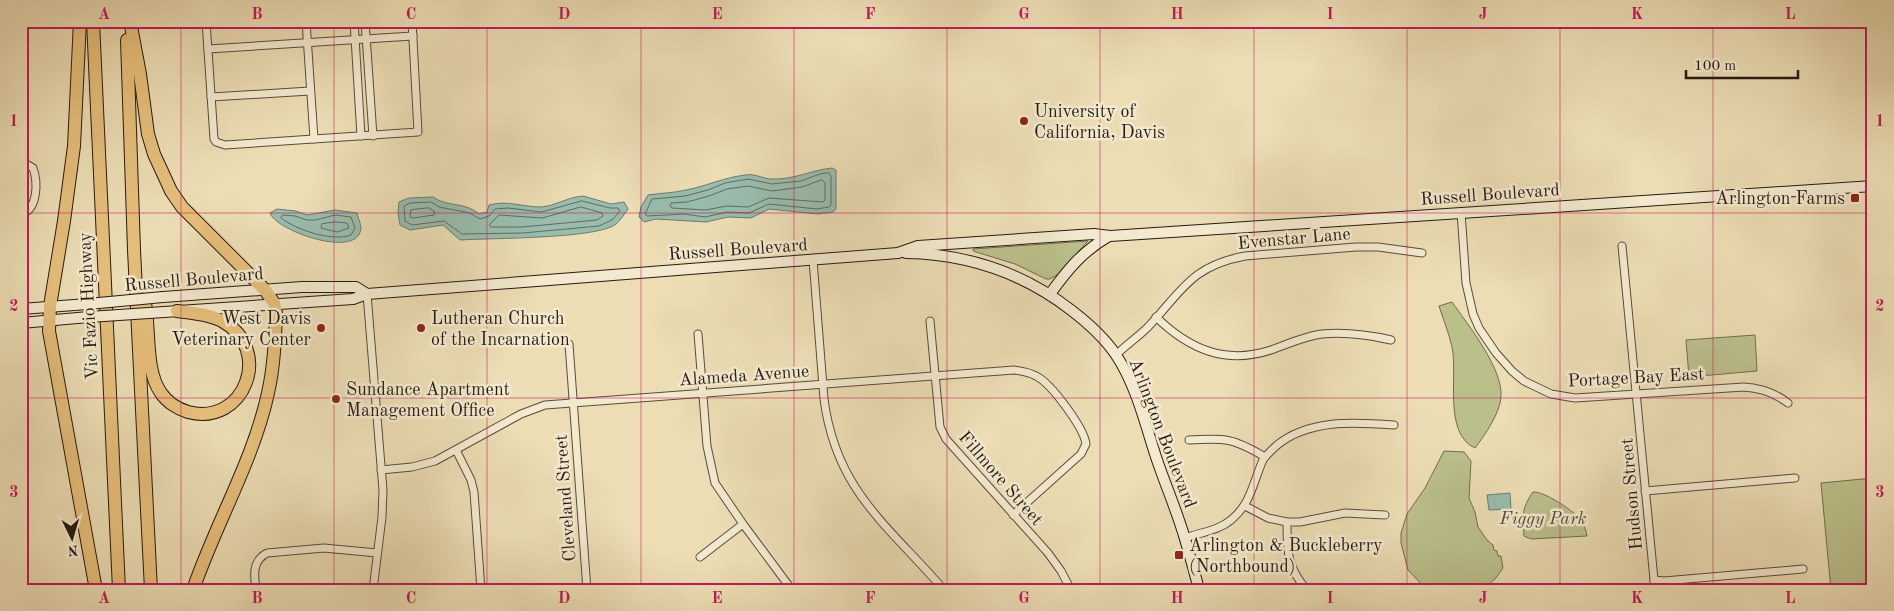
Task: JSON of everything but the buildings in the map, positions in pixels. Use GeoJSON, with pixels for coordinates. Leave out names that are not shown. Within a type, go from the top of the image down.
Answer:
{"type":"FeatureCollection","features":[{"type":"Feature","properties":{"kind":"highway"},"geometry":{"type":"LineString","coordinates":[[80,21],[74,146],[50,306],[49,335],[96,590]]}},
{"type":"Feature","properties":{"kind":"highway","name":"Vic Fazio Highway"},"geometry":{"type":"LineString","coordinates":[[93,21],[119,590]]}},
{"type":"Feature","properties":{"kind":"highway"},"geometry":{"type":"LineString","coordinates":[[128,21],[134,250],[151,590]]}},
{"type":"Feature","properties":{"kind":"highway"},"geometry":{"type":"LineString","coordinates":[[128,21],[140,74],[148,134],[164,179],[182,207],[265,290],[274,303],[276,313],[272,374],[264,409],[254,440],[193,590]]}},
{"type":"Feature","properties":{"kind":"highway"},"geometry":{"type":"LineString","coordinates":[[134,250],[148,319],[154,380],[160,392],[166,400],[184,411],[206,414],[217,412],[232,403],[244,390],[250,371],[250,360],[244,341],[239,334],[222,320],[177,310]]}},
{"type":"Feature","properties":{"kind":"main road","name":"Russell Boulevard"},"geometry":{"type":"LineString","coordinates":[[21,323],[177,310],[353,299],[367,294],[898,253],[918,246],[1094,234],[1110,236],[1873,186]]}},
{"type":"Feature","properties":{"kind":"main road","name":"Russell Boulevard"},"geometry":{"type":"LineString","coordinates":[[1050,294],[1078,258],[1094,244],[1110,236]]}},
{"type":"Feature","properties":{"kind":"main road","name":"Arlington Boulevard"},"geometry":{"type":"LineString","coordinates":[[898,253],[942,256],[985,264],[1017,277],[1050,294],[1094,329],[1116,355],[1135,393],[1185,538],[1199,590]]}},
{"type":"Feature","properties":{"kind":"main road","name":"Russell Boulevard"},"geometry":{"type":"LineString","coordinates":[[21,308],[302,287],[356,287],[367,294]]}},
{"type":"Feature","properties":{"kind":"street"},"geometry":{"type":"LineString","coordinates":[[206,21],[214,139],[220,145],[418,132],[412,21]]}},
{"type":"Feature","properties":{"kind":"street"},"geometry":{"type":"LineString","coordinates":[[306,21],[314,139]]}},
{"type":"Feature","properties":{"kind":"street"},"geometry":{"type":"LineString","coordinates":[[354,21],[361,136]]}},
{"type":"Feature","properties":{"kind":"street"},"geometry":{"type":"LineString","coordinates":[[365,21],[373,136]]}},
{"type":"Feature","properties":{"kind":"street"},"geometry":{"type":"LineString","coordinates":[[208,49],[413,36]]}},
{"type":"Feature","properties":{"kind":"street"},"geometry":{"type":"LineString","coordinates":[[211,97],[310,91]]}},
{"type":"Feature","properties":{"kind":"street"},"geometry":{"type":"LineString","coordinates":[[21,161],[33,168],[36,178],[33,204],[30,211],[21,214]]}},
{"type":"Feature","properties":{"kind":"street","name":"Portage Bay East"},"geometry":{"type":"LineString","coordinates":[[1461,212],[1466,283],[1470,307],[1482,333],[1506,366],[1518,377],[1534,387],[1559,396],[1586,398],[1744,387],[1764,390],[1778,395],[1788,403]]}},
{"type":"Feature","properties":{"kind":"street","name":"Hudson Street"},"geometry":{"type":"LineString","coordinates":[[1622,246],[1655,590]]}},
{"type":"Feature","properties":{"kind":"street","name":"Evenstar Lane"},"geometry":{"type":"LineString","coordinates":[[1116,355],[1140,335],[1181,287],[1194,276],[1204,269],[1230,259],[1245,256],[1378,247],[1422,253]]}},
{"type":"Feature","properties":{"kind":"street"},"geometry":{"type":"LineString","coordinates":[[814,260],[823,384],[830,432],[837,452],[851,481],[875,515],[944,590]]}},
{"type":"Feature","properties":{"kind":"street"},"geometry":{"type":"LineString","coordinates":[[367,294],[383,510],[373,590]]}},
{"type":"Feature","properties":{"kind":"street"},"geometry":{"type":"LineString","coordinates":[[1156,318],[1180,339],[1194,347],[1235,356],[1268,351],[1322,334],[1352,334],[1391,340]]}},
{"type":"Feature","properties":{"kind":"street","name":"Fillmore Street"},"geometry":{"type":"LineString","coordinates":[[930,321],[940,427],[946,439],[1048,553],[1061,571],[1071,590]]}},
{"type":"Feature","properties":{"kind":"street"},"geometry":{"type":"LineString","coordinates":[[698,334],[707,446],[715,483],[792,590]]}},
{"type":"Feature","properties":{"kind":"street","name":"Cleveland Street"},"geometry":{"type":"LineString","coordinates":[[569,344],[587,590]]}},
{"type":"Feature","properties":{"kind":"street","name":"Alameda Avenue"},"geometry":{"type":"LineString","coordinates":[[381,470],[424,465],[456,450],[521,414],[545,406],[1014,370],[1037,376],[1053,390],[1083,431],[1086,444],[1081,454],[1013,515]]}},
{"type":"Feature","properties":{"kind":"street"},"geometry":{"type":"LineString","coordinates":[[1185,538],[1219,527],[1232,519],[1246,506],[1265,457],[1285,439],[1307,429],[1323,426],[1358,423],[1394,425]]}},
{"type":"Feature","properties":{"kind":"street"},"geometry":{"type":"LineString","coordinates":[[1189,440],[1225,439],[1241,444],[1265,457]]}},
{"type":"Feature","properties":{"kind":"street"},"geometry":{"type":"LineString","coordinates":[[456,450],[471,480],[474,492],[481,590]]}},
{"type":"Feature","properties":{"kind":"street"},"geometry":{"type":"LineString","coordinates":[[1645,491],[1795,478]]}},
{"type":"Feature","properties":{"kind":"street"},"geometry":{"type":"LineString","coordinates":[[1246,506],[1268,518],[1287,522],[1300,522],[1345,513],[1385,515]]}},
{"type":"Feature","properties":{"kind":"street"},"geometry":{"type":"LineString","coordinates":[[1287,522],[1287,548],[1290,562],[1294,573],[1306,590]]}},
{"type":"Feature","properties":{"kind":"street"},"geometry":{"type":"LineString","coordinates":[[700,557],[743,524]]}},
{"type":"Feature","properties":{"kind":"street"},"geometry":{"type":"LineString","coordinates":[[256,590],[254,572],[256,564],[260,557],[267,553],[324,548],[377,553]]}},
{"type":"Feature","properties":{"kind":"street"},"geometry":{"type":"LineString","coordinates":[[1654,580],[1664,581],[1803,569]]}},
{"type":"Feature","properties":{"kind":"green space"},"geometry":{"type":"Polygon","coordinates":[[[1088,241],[1057,275],[1050,279],[1046,279],[1015,264],[973,251],[973,249],[1088,241]]]}},
{"type":"Feature","properties":{"kind":"green space"},"geometry":{"type":"Polygon","coordinates":[[[1452,302],[1491,360],[1500,386],[1501,397],[1498,410],[1475,448],[1465,441],[1455,417],[1452,347],[1439,306],[1452,302]]]}},
{"type":"Feature","properties":{"kind":"green space"},"geometry":{"type":"Polygon","coordinates":[[[1755,335],[1757,371],[1689,377],[1686,340],[1755,335]]]}},
{"type":"Feature","properties":{"kind":"green space"},"geometry":{"type":"Polygon","coordinates":[[[1444,451],[1464,452],[1471,461],[1469,498],[1475,512],[1478,527],[1493,545],[1498,556],[1501,556],[1503,568],[1483,590],[1427,590],[1408,570],[1401,543],[1401,533],[1407,514],[1425,488],[1444,451]]]}},
{"type":"Feature","properties":{"kind":"green space"},"geometry":{"type":"Polygon","coordinates":[[[1873,478],[1873,590],[1831,590],[1821,483],[1873,478]]]}},
{"type":"Feature","properties":{"kind":"green space","name":"Figgy Park"},"geometry":{"type":"Polygon","coordinates":[[[1533,492],[1551,498],[1570,510],[1582,522],[1587,536],[1531,539],[1524,536],[1523,523],[1526,503],[1533,492]]]}},
{"type":"Feature","properties":{"kind":"water"},"geometry":{"type":"Polygon","coordinates":[[[832,168],[836,170],[836,209],[833,212],[818,214],[769,209],[751,218],[728,217],[706,222],[656,219],[644,222],[639,217],[641,207],[648,195],[681,191],[738,176],[752,175],[769,179],[780,179],[832,168]]]}},
{"type":"Feature","properties":{"kind":"water"},"geometry":{"type":"Polygon","coordinates":[[[583,196],[611,204],[624,202],[628,209],[616,224],[588,233],[460,240],[443,225],[410,230],[400,225],[398,212],[399,202],[409,198],[433,197],[474,210],[479,214],[487,212],[489,205],[509,203],[541,207],[583,196]]]}},
{"type":"Feature","properties":{"kind":"water"},"geometry":{"type":"Polygon","coordinates":[[[277,209],[296,211],[307,215],[335,210],[357,213],[361,228],[357,237],[347,242],[317,239],[301,234],[276,220],[270,213],[277,209]]]}},
{"type":"Feature","properties":{"kind":"water"},"geometry":{"type":"Polygon","coordinates":[[[1510,493],[1511,509],[1489,510],[1487,495],[1510,493]]]}},
{"type":"Feature","properties":{"kind":"place","name":"University of California, Davis"},"geometry":{"type":"Point","coordinates":[1024,121]}},
{"type":"Feature","properties":{"kind":"place","name":"Arlington Farms"},"geometry":{"type":"Point","coordinates":[1855,198]}},
{"type":"Feature","properties":{"kind":"place","name":"West Davis Veterinary Center"},"geometry":{"type":"Point","coordinates":[321,328]}},
{"type":"Feature","properties":{"kind":"place","name":"Lutheran Church of the Incarnation"},"geometry":{"type":"Point","coordinates":[421,328]}},
{"type":"Feature","properties":{"kind":"place","name":"Sundance Apartment Management Office"},"geometry":{"type":"Point","coordinates":[336,399]}},
{"type":"Feature","properties":{"kind":"place","name":"Arlington & Buckleberry (Northbound)"},"geometry":{"type":"Point","coordinates":[1179,555]}}]}
